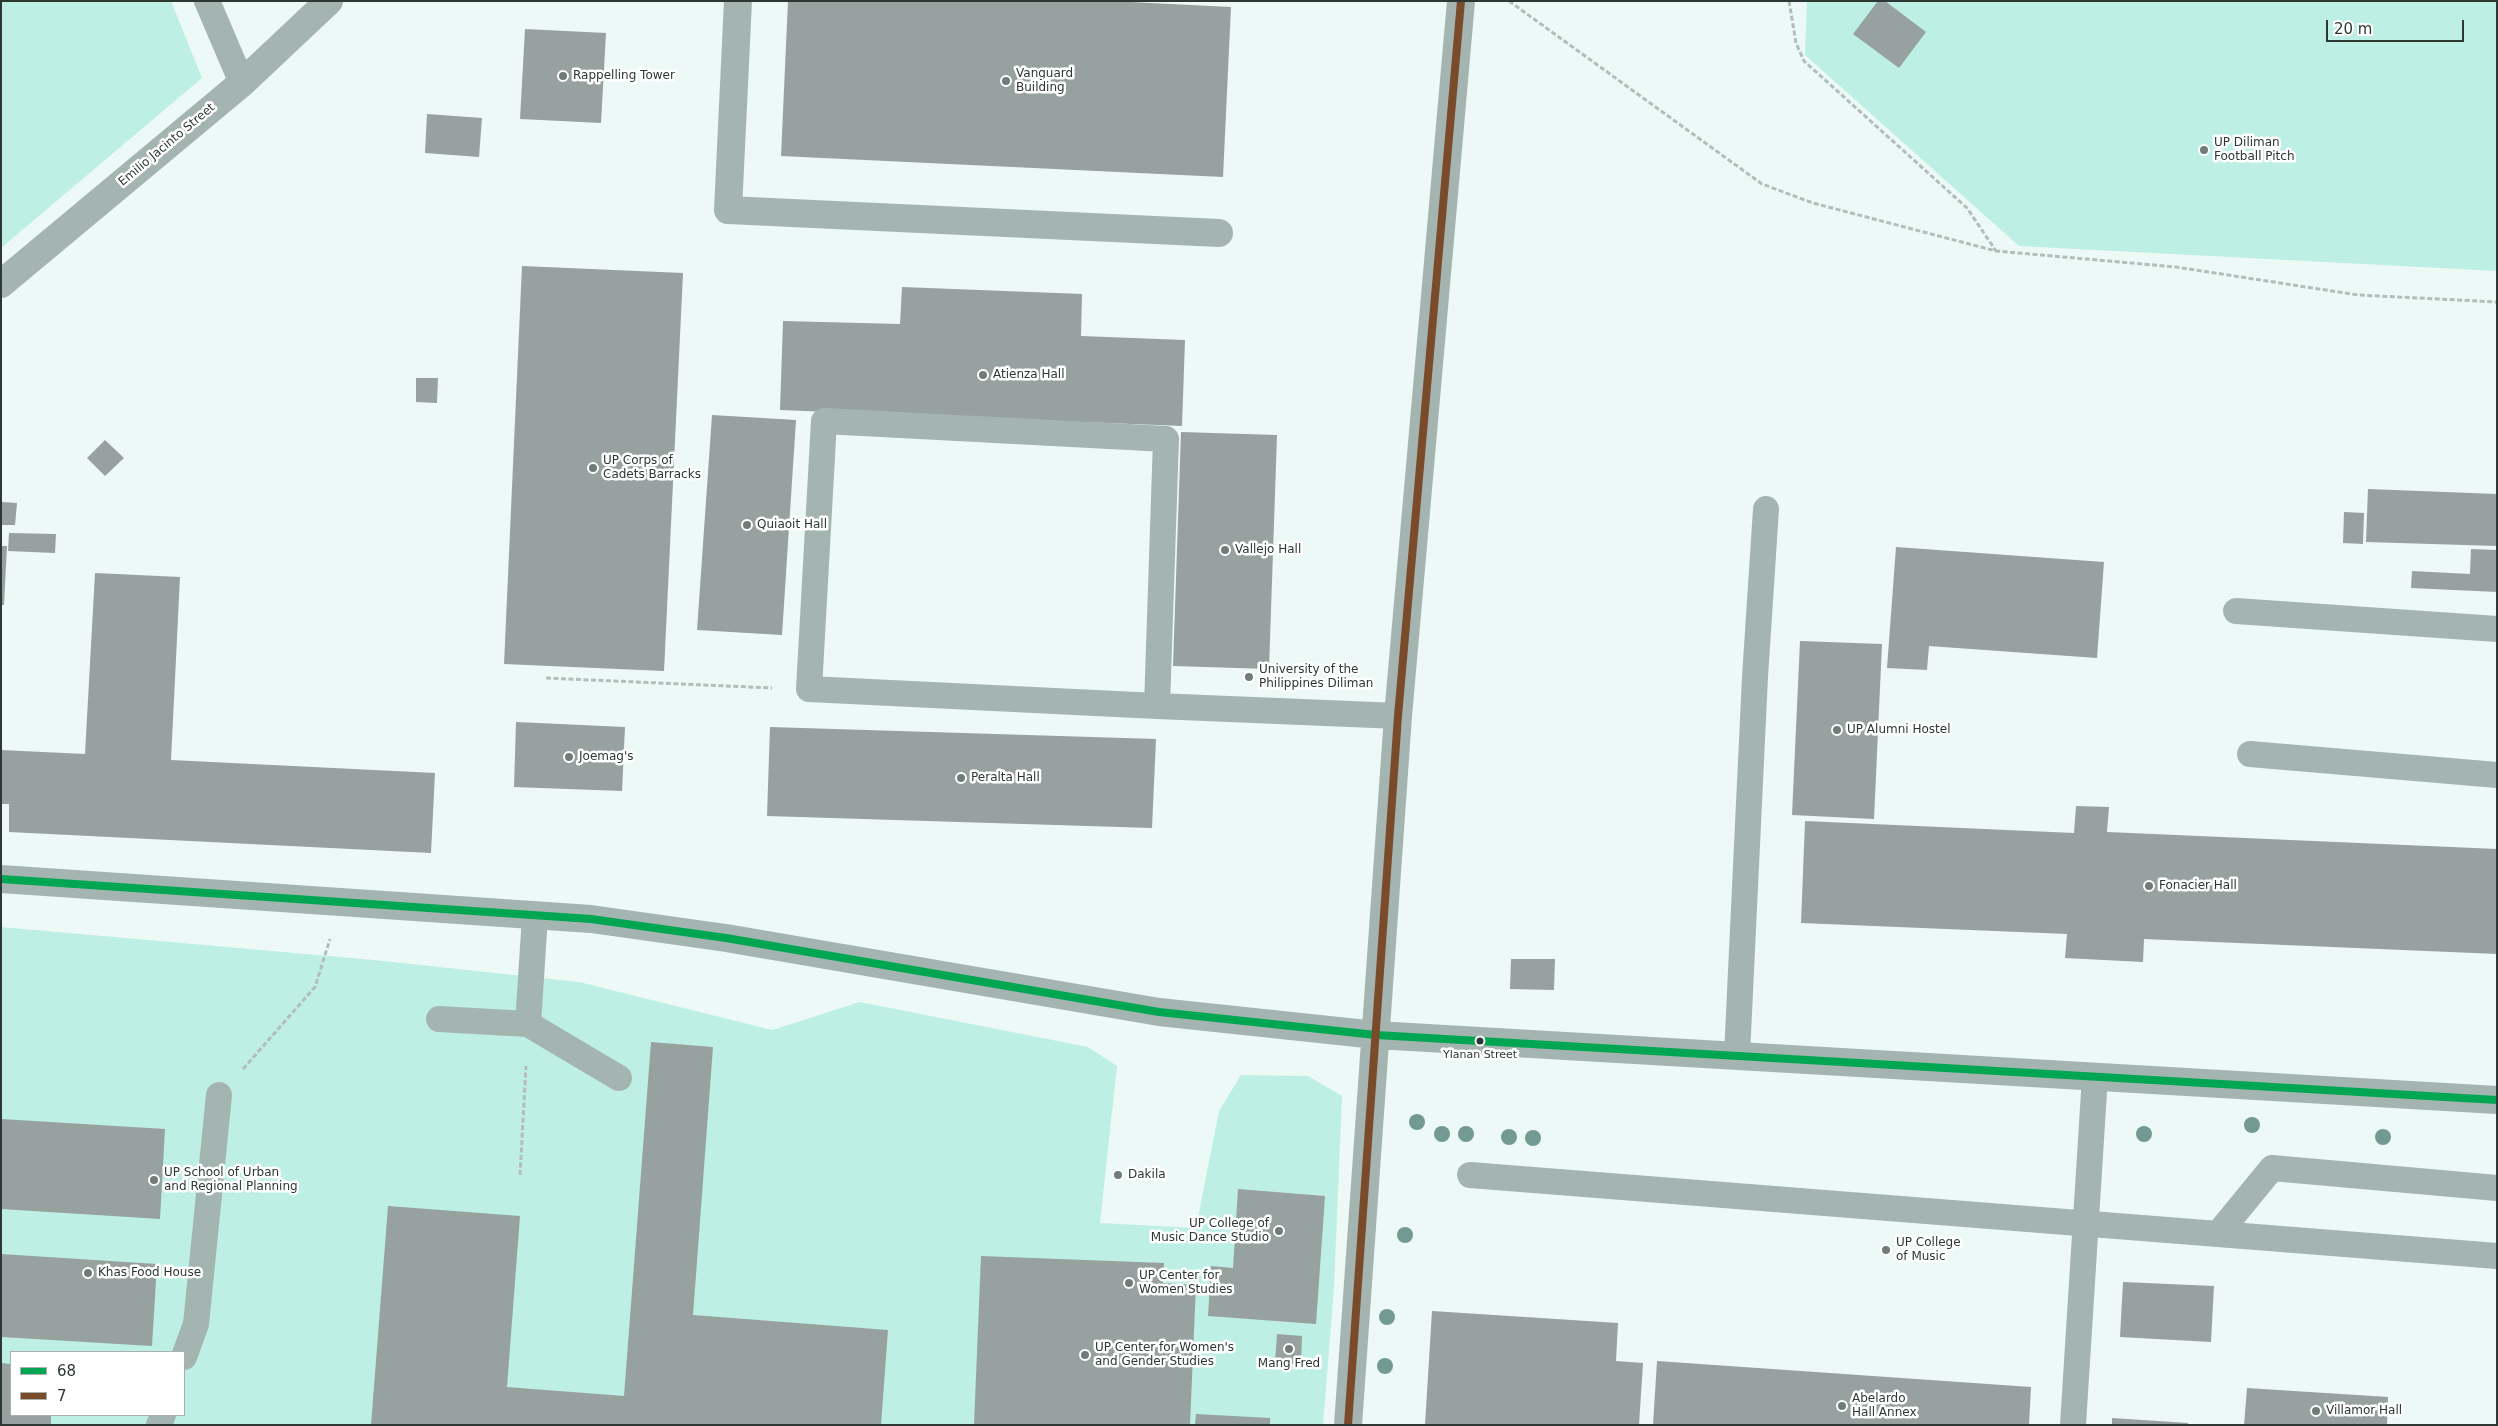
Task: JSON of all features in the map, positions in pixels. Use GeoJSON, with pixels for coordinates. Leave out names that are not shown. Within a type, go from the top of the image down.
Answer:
{"type":"FeatureCollection","features":[{"type":"Feature","properties":{"kind":"street","name":"Emilio Jacinto Street"},"geometry":{"type":"LineString","coordinates":[[1,284],[242,83],[329,1]]}},
{"type":"Feature","properties":{"kind":"street"},"geometry":{"type":"LineString","coordinates":[[738,1],[728,210],[1219,233]]}},
{"type":"Feature","properties":{"kind":"street"},"geometry":{"type":"LineString","coordinates":[[1348,1425],[1398,716],[1461,1]]}},
{"type":"Feature","properties":{"kind":"street"},"geometry":{"type":"LineString","coordinates":[[1,879],[591,919],[726,938],[1159,1012],[1376,1035],[2497,1100]]}},
{"type":"Feature","properties":{"kind":"lane"},"geometry":{"type":"LineString","coordinates":[[207,1],[242,83]]}},
{"type":"Feature","properties":{"kind":"lane"},"geometry":{"type":"LineString","coordinates":[[1157,706],[1166,439],[824,421],[809,689],[1157,706],[1398,716]]}},
{"type":"Feature","properties":{"kind":"lane"},"geometry":{"type":"LineString","coordinates":[[1737,1055],[1755,676],[1766,509]]}},
{"type":"Feature","properties":{"kind":"lane"},"geometry":{"type":"LineString","coordinates":[[2236,612],[2497,629]]}},
{"type":"Feature","properties":{"kind":"lane"},"geometry":{"type":"LineString","coordinates":[[2250,754],[2497,775]]}},
{"type":"Feature","properties":{"kind":"lane"},"geometry":{"type":"LineString","coordinates":[[528,1024],[535,916]]}},
{"type":"Feature","properties":{"kind":"lane"},"geometry":{"type":"LineString","coordinates":[[439,1019],[528,1024],[619,1078]]}},
{"type":"Feature","properties":{"kind":"lane"},"geometry":{"type":"LineString","coordinates":[[2073,1425],[2095,1076]]}},
{"type":"Feature","properties":{"kind":"lane"},"geometry":{"type":"LineString","coordinates":[[185,1355],[196,1324],[219,1095]]}},
{"type":"Feature","properties":{"kind":"lane"},"geometry":{"type":"LineString","coordinates":[[2218,1234],[2272,1168],[2497,1188]]}},
{"type":"Feature","properties":{"kind":"lane"},"geometry":{"type":"LineString","coordinates":[[1470,1175],[2497,1256]]}},
{"type":"Feature","properties":{"kind":"path"},"geometry":{"type":"LineString","coordinates":[[1509,1],[1762,184],[1813,203],[1996,251],[2176,267],[2358,295],[2497,302]]}},
{"type":"Feature","properties":{"kind":"path"},"geometry":{"type":"LineString","coordinates":[[1789,1],[1796,43],[1804,62],[1966,208],[1996,251]]}},
{"type":"Feature","properties":{"kind":"path"},"geometry":{"type":"LineString","coordinates":[[546,678],[809,689]]}},
{"type":"Feature","properties":{"kind":"path"},"geometry":{"type":"LineString","coordinates":[[219,1095],[315,987],[342,902]]}},
{"type":"Feature","properties":{"kind":"path"},"geometry":{"type":"LineString","coordinates":[[520,1175],[528,1024]]}},
{"type":"Feature","properties":{"kind":"green space"},"geometry":{"type":"Polygon","coordinates":[[[1,1],[171,1],[202,78],[1,248],[1,1]]]}},
{"type":"Feature","properties":{"kind":"green space","name":"UP Diliman Football Pitch"},"geometry":{"type":"Polygon","coordinates":[[[1807,1],[2497,1],[2497,271],[2019,246],[1805,55],[1807,1]]]}},
{"type":"Feature","properties":{"kind":"green space"},"geometry":{"type":"Polygon","coordinates":[[[1,927],[374,960],[579,982],[772,1030],[860,1002],[1088,1047],[1117,1066],[1100,1223],[1196,1228],[1219,1111],[1241,1075],[1308,1076],[1342,1096],[1334,1287],[1323,1425],[1,1425],[1,927]]]}},
{"type":"Feature","properties":{"kind":"building","name":"Vanguard Building"},"geometry":{"type":"Polygon","coordinates":[[[788,1],[1111,1],[1231,7],[1223,177],[781,156],[788,1]]]}},
{"type":"Feature","properties":{"kind":"building"},"geometry":{"type":"Polygon","coordinates":[[[1878,1],[1885,1],[1926,32],[1899,68],[1853,34],[1878,1]]]}},
{"type":"Feature","properties":{"kind":"building","name":"Rappelling Tower"},"geometry":{"type":"Polygon","coordinates":[[[525,29],[606,33],[601,123],[520,119],[525,29]]]}},
{"type":"Feature","properties":{"kind":"building"},"geometry":{"type":"Polygon","coordinates":[[[427,114],[482,118],[479,157],[425,153],[427,114]]]}},
{"type":"Feature","properties":{"kind":"building","name":"UP Corps of Cadets Barracks"},"geometry":{"type":"Polygon","coordinates":[[[522,266],[683,273],[664,671],[504,664],[522,266]]]}},
{"type":"Feature","properties":{"kind":"building","name":"Atienza Hall"},"geometry":{"type":"Polygon","coordinates":[[[902,287],[1082,294],[1081,336],[1185,340],[1182,426],[780,410],[783,321],[900,324],[902,287]]]}},
{"type":"Feature","properties":{"kind":"building"},"geometry":{"type":"Polygon","coordinates":[[[416,378],[438,378],[437,403],[416,402],[416,378]]]}},
{"type":"Feature","properties":{"kind":"building","name":"Quiaoit Hall"},"geometry":{"type":"Polygon","coordinates":[[[712,415],[796,420],[782,635],[697,630],[712,415]]]}},
{"type":"Feature","properties":{"kind":"building","name":"Vallejo Hall"},"geometry":{"type":"Polygon","coordinates":[[[1181,432],[1277,435],[1269,669],[1173,666],[1181,432]]]}},
{"type":"Feature","properties":{"kind":"building"},"geometry":{"type":"Polygon","coordinates":[[[105,440],[124,458],[105,476],[87,458],[105,440]]]}},
{"type":"Feature","properties":{"kind":"building"},"geometry":{"type":"Polygon","coordinates":[[[2368,489],[2497,494],[2497,546],[2366,542],[2368,489]]]}},
{"type":"Feature","properties":{"kind":"building"},"geometry":{"type":"Polygon","coordinates":[[[2,502],[17,503],[15,525],[1,525],[2,502]]]}},
{"type":"Feature","properties":{"kind":"building"},"geometry":{"type":"Polygon","coordinates":[[[2344,512],[2364,513],[2363,544],[2343,543],[2344,512]]]}},
{"type":"Feature","properties":{"kind":"building"},"geometry":{"type":"Polygon","coordinates":[[[9,533],[56,534],[55,553],[8,551],[9,533]]]}},
{"type":"Feature","properties":{"kind":"building"},"geometry":{"type":"Polygon","coordinates":[[[1,546],[7,546],[4,605],[1,605],[1,546]]]}},
{"type":"Feature","properties":{"kind":"building"},"geometry":{"type":"Polygon","coordinates":[[[1896,547],[2104,562],[2097,658],[1929,646],[1927,670],[1887,668],[1896,547]]]}},
{"type":"Feature","properties":{"kind":"building"},"geometry":{"type":"Polygon","coordinates":[[[2471,549],[2497,550],[2497,592],[2411,588],[2412,571],[2470,574],[2471,549]]]}},
{"type":"Feature","properties":{"kind":"building"},"geometry":{"type":"Polygon","coordinates":[[[95,573],[180,577],[171,760],[435,773],[431,853],[9,832],[9,804],[1,804],[1,750],[85,754],[95,573]]]}},
{"type":"Feature","properties":{"kind":"building","name":"UP Alumni Hostel"},"geometry":{"type":"Polygon","coordinates":[[[1800,641],[1882,644],[1874,819],[1792,815],[1800,641]]]}},
{"type":"Feature","properties":{"kind":"building","name":"Joemag's"},"geometry":{"type":"Polygon","coordinates":[[[516,722],[625,727],[622,791],[514,787],[516,722]]]}},
{"type":"Feature","properties":{"kind":"building","name":"Peralta Hall"},"geometry":{"type":"Polygon","coordinates":[[[770,727],[1156,739],[1152,828],[767,816],[770,727]]]}},
{"type":"Feature","properties":{"kind":"building","name":"Fonacier Hall"},"geometry":{"type":"Polygon","coordinates":[[[2076,806],[2109,807],[2107,832],[2497,849],[2497,954],[2144,939],[2143,962],[2065,958],[2067,934],[1801,923],[1805,821],[2074,833],[2076,806]]]}},
{"type":"Feature","properties":{"kind":"building"},"geometry":{"type":"Polygon","coordinates":[[[1511,959],[1555,959],[1554,990],[1510,989],[1511,959]]]}},
{"type":"Feature","properties":{"kind":"building"},"geometry":{"type":"Polygon","coordinates":[[[651,1042],[713,1047],[693,1315],[888,1330],[881,1425],[371,1425],[388,1206],[520,1216],[507,1387],[624,1396],[651,1042]]]}},
{"type":"Feature","properties":{"kind":"building"},"geometry":{"type":"Polygon","coordinates":[[[1,1119],[165,1129],[160,1219],[1,1209],[1,1119]]]}},
{"type":"Feature","properties":{"kind":"building","name":"UP College of Music Dance Studio"},"geometry":{"type":"Polygon","coordinates":[[[1238,1189],[1325,1196],[1316,1324],[1208,1316],[1211,1266],[1233,1268],[1238,1189]]]}},
{"type":"Feature","properties":{"kind":"building"},"geometry":{"type":"Polygon","coordinates":[[[1,1254],[157,1264],[152,1346],[1,1337],[1,1254]]]}},
{"type":"Feature","properties":{"kind":"building","name":"UP Center for Women's and Gender Studies"},"geometry":{"type":"Polygon","coordinates":[[[981,1256],[1164,1263],[1163,1283],[1196,1285],[1190,1425],[974,1425],[981,1256]]]}},
{"type":"Feature","properties":{"kind":"building"},"geometry":{"type":"Polygon","coordinates":[[[2123,1282],[2214,1286],[2211,1342],[2120,1337],[2123,1282]]]}},
{"type":"Feature","properties":{"kind":"building"},"geometry":{"type":"Polygon","coordinates":[[[1432,1311],[1618,1323],[1616,1361],[1643,1363],[1639,1425],[1425,1425],[1432,1311]]]}},
{"type":"Feature","properties":{"kind":"building","name":"Mang Fred"},"geometry":{"type":"Polygon","coordinates":[[[1277,1334],[1302,1336],[1301,1365],[1275,1362],[1277,1334]]]}},
{"type":"Feature","properties":{"kind":"building","name":"Abelardo Hall Annex"},"geometry":{"type":"Polygon","coordinates":[[[1657,1361],[2031,1387],[2029,1425],[1653,1425],[1657,1361]]]}},
{"type":"Feature","properties":{"kind":"building"},"geometry":{"type":"Polygon","coordinates":[[[1,1363],[10,1364],[10,1416],[51,1416],[51,1425],[1,1425],[1,1363]]]}},
{"type":"Feature","properties":{"kind":"building","name":"Villamor Hall"},"geometry":{"type":"Polygon","coordinates":[[[2247,1388],[2388,1397],[2387,1425],[2244,1425],[2247,1388]]]}},
{"type":"Feature","properties":{"kind":"building"},"geometry":{"type":"Polygon","coordinates":[[[1196,1414],[1270,1418],[1270,1425],[1195,1425],[1196,1414]]]}},
{"type":"Feature","properties":{"kind":"building"},"geometry":{"type":"Polygon","coordinates":[[[2112,1418],[2188,1423],[2188,1425],[2112,1425],[2112,1418]]]}},
{"type":"Feature","properties":{"kind":"transit line","name":"7"},"geometry":{"type":"LineString","coordinates":[[1348,1425],[1398,716],[1461,1]]}},
{"type":"Feature","properties":{"kind":"transit line","name":"68"},"geometry":{"type":"LineString","coordinates":[[1,879],[591,919],[726,938],[1159,1012],[1376,1035],[2497,1100]]}},
{"type":"Feature","properties":{"kind":"place","name":"Rappelling Tower"},"geometry":{"type":"Point","coordinates":[563,76]}},
{"type":"Feature","properties":{"kind":"place","name":"Vanguard Building"},"geometry":{"type":"Point","coordinates":[1006,81]}},
{"type":"Feature","properties":{"kind":"place","name":"UP Diliman Football Pitch"},"geometry":{"type":"Point","coordinates":[2204,150]}},
{"type":"Feature","properties":{"kind":"place","name":"Atienza Hall"},"geometry":{"type":"Point","coordinates":[983,375]}},
{"type":"Feature","properties":{"kind":"place","name":"UP Corps of Cadets Barracks"},"geometry":{"type":"Point","coordinates":[593,468]}},
{"type":"Feature","properties":{"kind":"place","name":"Quiaoit Hall"},"geometry":{"type":"Point","coordinates":[747,525]}},
{"type":"Feature","properties":{"kind":"place","name":"Vallejo Hall"},"geometry":{"type":"Point","coordinates":[1225,550]}},
{"type":"Feature","properties":{"kind":"place","name":"University of the Philippines Diliman"},"geometry":{"type":"Point","coordinates":[1249,677]}},
{"type":"Feature","properties":{"kind":"place","name":"UP Alumni Hostel"},"geometry":{"type":"Point","coordinates":[1837,730]}},
{"type":"Feature","properties":{"kind":"place","name":"Joemag's"},"geometry":{"type":"Point","coordinates":[569,757]}},
{"type":"Feature","properties":{"kind":"place","name":"Peralta Hall"},"geometry":{"type":"Point","coordinates":[961,778]}},
{"type":"Feature","properties":{"kind":"place","name":"Fonacier Hall"},"geometry":{"type":"Point","coordinates":[2149,886]}},
{"type":"Feature","properties":{"kind":"place","name":"Ylanan Street"},"geometry":{"type":"Point","coordinates":[1480,1041]}},
{"type":"Feature","properties":{"kind":"place","name":"Dakila"},"geometry":{"type":"Point","coordinates":[1118,1175]}},
{"type":"Feature","properties":{"kind":"place","name":"UP School of Urban and Regional Planning"},"geometry":{"type":"Point","coordinates":[154,1180]}},
{"type":"Feature","properties":{"kind":"place","name":"UP College of Music Dance Studio"},"geometry":{"type":"Point","coordinates":[1279,1231]}},
{"type":"Feature","properties":{"kind":"place","name":"UP College of Music"},"geometry":{"type":"Point","coordinates":[1886,1250]}},
{"type":"Feature","properties":{"kind":"place","name":"Khas Food House"},"geometry":{"type":"Point","coordinates":[88,1273]}},
{"type":"Feature","properties":{"kind":"place","name":"UP Center for Women Studies"},"geometry":{"type":"Point","coordinates":[1129,1283]}},
{"type":"Feature","properties":{"kind":"place","name":"Mang Fred"},"geometry":{"type":"Point","coordinates":[1289,1349]}},
{"type":"Feature","properties":{"kind":"place","name":"UP Center for Women's and Gender Studies"},"geometry":{"type":"Point","coordinates":[1085,1355]}},
{"type":"Feature","properties":{"kind":"place","name":"Abelardo Hall Annex"},"geometry":{"type":"Point","coordinates":[1842,1406]}},
{"type":"Feature","properties":{"kind":"place","name":"Villamor Hall"},"geometry":{"type":"Point","coordinates":[2316,1411]}}]}
